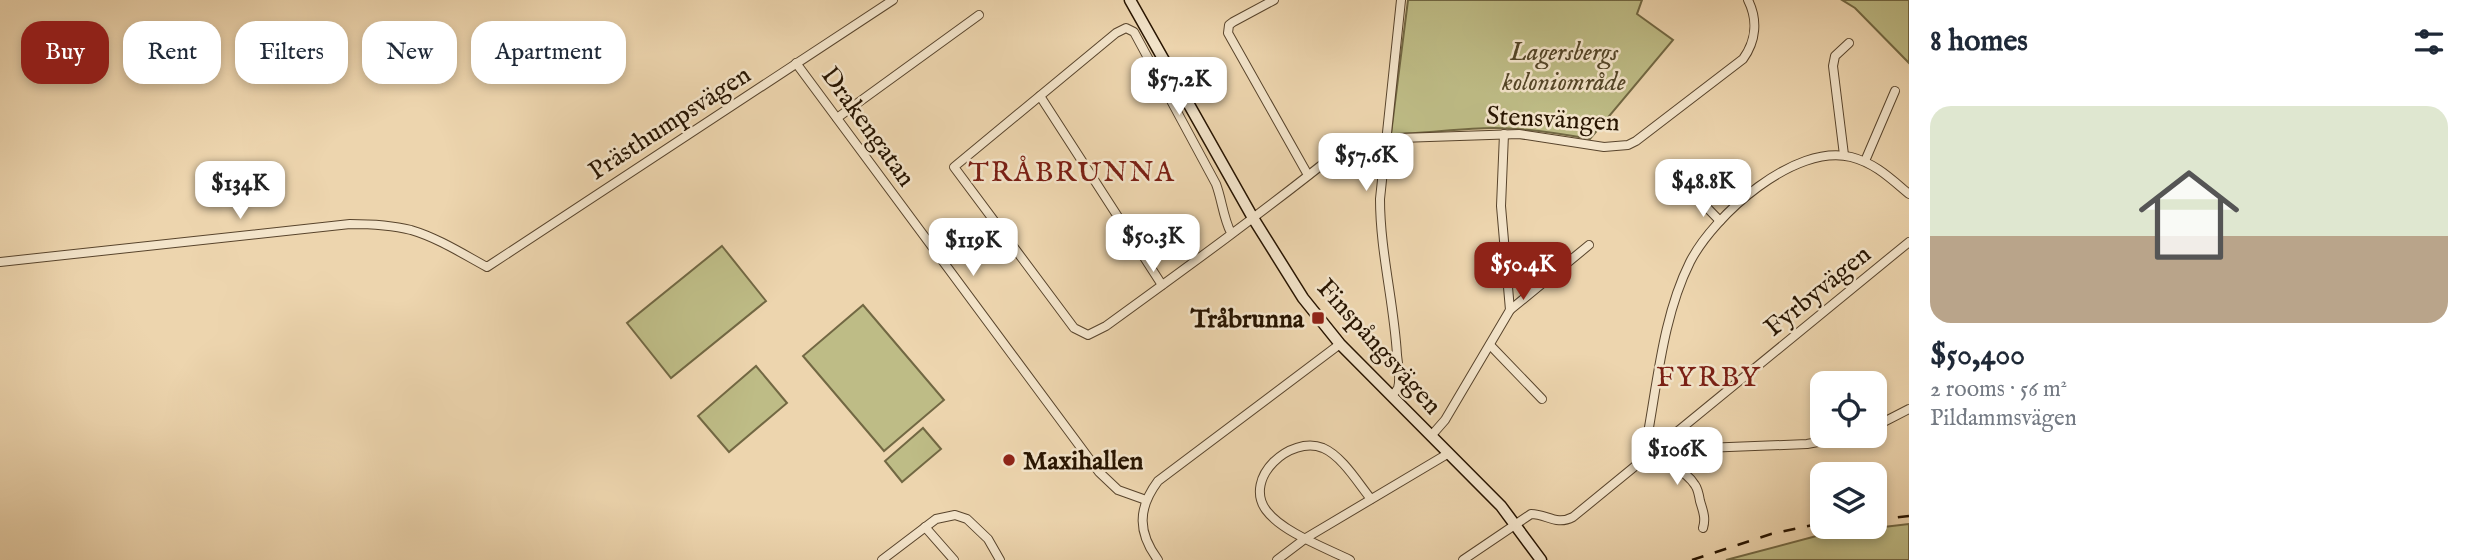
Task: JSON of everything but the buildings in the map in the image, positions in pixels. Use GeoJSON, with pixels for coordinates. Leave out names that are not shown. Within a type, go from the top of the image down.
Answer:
{"type":"FeatureCollection","features":[{"type":"Feature","properties":{"kind":"main road","name":"Finspångsvägen"},"geometry":{"type":"LineString","coordinates":[[1135,2],[1254,218],[1303,298],[1340,344],[1530,535],[1549,560]]}},
{"type":"Feature","properties":{"kind":"main road","name":"Finspångsvägen"},"geometry":{"type":"LineString","coordinates":[[1516,523],[1541,560]]}},
{"type":"Feature","properties":{"kind":"street","name":"Prästhumpsvägen"},"geometry":{"type":"LineString","coordinates":[[0,262],[350,224],[412,230],[488,267],[893,0]]}},
{"type":"Feature","properties":{"kind":"street"},"geometry":{"type":"LineString","coordinates":[[1274,0],[1233,22],[1229,25],[1228,33],[1308,175]]}},
{"type":"Feature","properties":{"kind":"street"},"geometry":{"type":"LineString","coordinates":[[1391,396],[1397,389],[1398,377],[1380,199],[1401,0]]}},
{"type":"Feature","properties":{"kind":"street","name":"Stensvängen"},"geometry":{"type":"LineString","coordinates":[[1040,96],[954,167],[1074,328],[1088,335],[1254,218],[1348,144],[1362,139],[1504,134],[1537,136],[1612,148],[1636,141],[1744,60],[1752,45],[1755,30],[1755,17],[1748,0]]}},
{"type":"Feature","properties":{"kind":"street"},"geometry":{"type":"LineString","coordinates":[[836,118],[979,15]]}},
{"type":"Feature","properties":{"kind":"street"},"geometry":{"type":"LineString","coordinates":[[1162,285],[1040,96],[1125,28],[1134,32],[1216,184],[1231,233]]}},
{"type":"Feature","properties":{"kind":"street"},"geometry":{"type":"LineString","coordinates":[[1844,155],[1833,66],[1835,56],[1849,43]]}},
{"type":"Feature","properties":{"kind":"street","name":"Drakengatan"},"geometry":{"type":"LineString","coordinates":[[796,63],[1099,472],[1118,490],[1146,500]]}},
{"type":"Feature","properties":{"kind":"street"},"geometry":{"type":"LineString","coordinates":[[1865,161],[1895,91]]}},
{"type":"Feature","properties":{"kind":"street"},"geometry":{"type":"LineString","coordinates":[[1504,134],[1501,206],[1510,310]]}},
{"type":"Feature","properties":{"kind":"street"},"geometry":{"type":"LineString","coordinates":[[1703,528],[1705,518],[1697,487],[1675,465],[1653,450],[1648,442],[1665,340],[1675,300],[1690,263],[1720,221],[1756,190],[1791,166],[1818,156],[1844,155],[1865,161],[1907,190]]}},
{"type":"Feature","properties":{"kind":"street"},"geometry":{"type":"LineString","coordinates":[[1682,182],[1720,221]]}},
{"type":"Feature","properties":{"kind":"street","name":"Fyrbyvägen"},"geometry":{"type":"LineString","coordinates":[[1516,523],[1535,514],[1558,522],[1567,520],[1909,242]]}},
{"type":"Feature","properties":{"kind":"street"},"geometry":{"type":"LineString","coordinates":[[1431,436],[1445,420],[1510,310],[1589,245]]}},
{"type":"Feature","properties":{"kind":"street"},"geometry":{"type":"LineString","coordinates":[[1158,560],[1143,533],[1143,514],[1146,500],[1158,481],[1340,344]]}},
{"type":"Feature","properties":{"kind":"street"},"geometry":{"type":"LineString","coordinates":[[1490,345],[1542,399]]}},
{"type":"Feature","properties":{"kind":"street"},"geometry":{"type":"LineString","coordinates":[[1887,420],[1909,409]]}},
{"type":"Feature","properties":{"kind":"street"},"geometry":{"type":"LineString","coordinates":[[1653,450],[1810,443]]}},
{"type":"Feature","properties":{"kind":"street"},"geometry":{"type":"LineString","coordinates":[[1350,560],[1306,538],[1271,516],[1259,493],[1260,484],[1266,470],[1293,449],[1313,445],[1331,453],[1371,499]]}},
{"type":"Feature","properties":{"kind":"street"},"geometry":{"type":"LineString","coordinates":[[1277,560],[1306,538],[1449,453]]}},
{"type":"Feature","properties":{"kind":"street"},"geometry":{"type":"LineString","coordinates":[[882,560],[936,519],[955,515],[967,519],[988,539],[1000,560]]}},
{"type":"Feature","properties":{"kind":"street"},"geometry":{"type":"LineString","coordinates":[[1463,560],[1516,523]]}},
{"type":"Feature","properties":{"kind":"street"},"geometry":{"type":"LineString","coordinates":[[925,527],[954,560]]}},
{"type":"Feature","properties":{"kind":"green space","name":"Lagersbergs koloniområde"},"geometry":{"type":"Polygon","coordinates":[[[1408,0],[1642,0],[1637,14],[1673,40],[1590,139],[1506,128],[1391,134],[1408,0]]]}},
{"type":"Feature","properties":{"kind":"green space"},"geometry":{"type":"Polygon","coordinates":[[[1842,0],[1909,0],[1909,63],[1855,8],[1842,0]]]}},
{"type":"Feature","properties":{"kind":"green space"},"geometry":{"type":"Polygon","coordinates":[[[722,246],[766,301],[671,378],[627,323],[722,246]]]}},
{"type":"Feature","properties":{"kind":"green space"},"geometry":{"type":"Polygon","coordinates":[[[863,305],[944,400],[884,451],[803,356],[863,305]]]}},
{"type":"Feature","properties":{"kind":"green space"},"geometry":{"type":"Polygon","coordinates":[[[756,366],[787,403],[729,452],[698,416],[756,366]]]}},
{"type":"Feature","properties":{"kind":"green space"},"geometry":{"type":"Polygon","coordinates":[[[923,428],[941,449],[902,482],[885,461],[923,428]]]}},
{"type":"Feature","properties":{"kind":"green space"},"geometry":{"type":"Polygon","coordinates":[[[1909,524],[1909,560],[1726,560],[1810,538],[1887,539],[1887,527],[1909,524]]]}},
{"type":"Feature","properties":{"kind":"railway"},"geometry":{"type":"LineString","coordinates":[[1887,519],[1909,516]]}},
{"type":"Feature","properties":{"kind":"railway"},"geometry":{"type":"LineString","coordinates":[[1692,560],[1771,534],[1810,526]]}},
{"type":"Feature","properties":{"kind":"place","name":"Tråbrunna"},"geometry":{"type":"Point","coordinates":[1318,318]}},
{"type":"Feature","properties":{"kind":"place","name":"Maxihallen"},"geometry":{"type":"Point","coordinates":[1009,460]}},
{"type":"Feature","properties":{"kind":"district","name":"TRÅBRUNNA"},"geometry":{"type":"Point","coordinates":[1072,171]}},
{"type":"Feature","properties":{"kind":"district","name":"FYRBY"},"geometry":{"type":"Point","coordinates":[1709,376]}}]}
